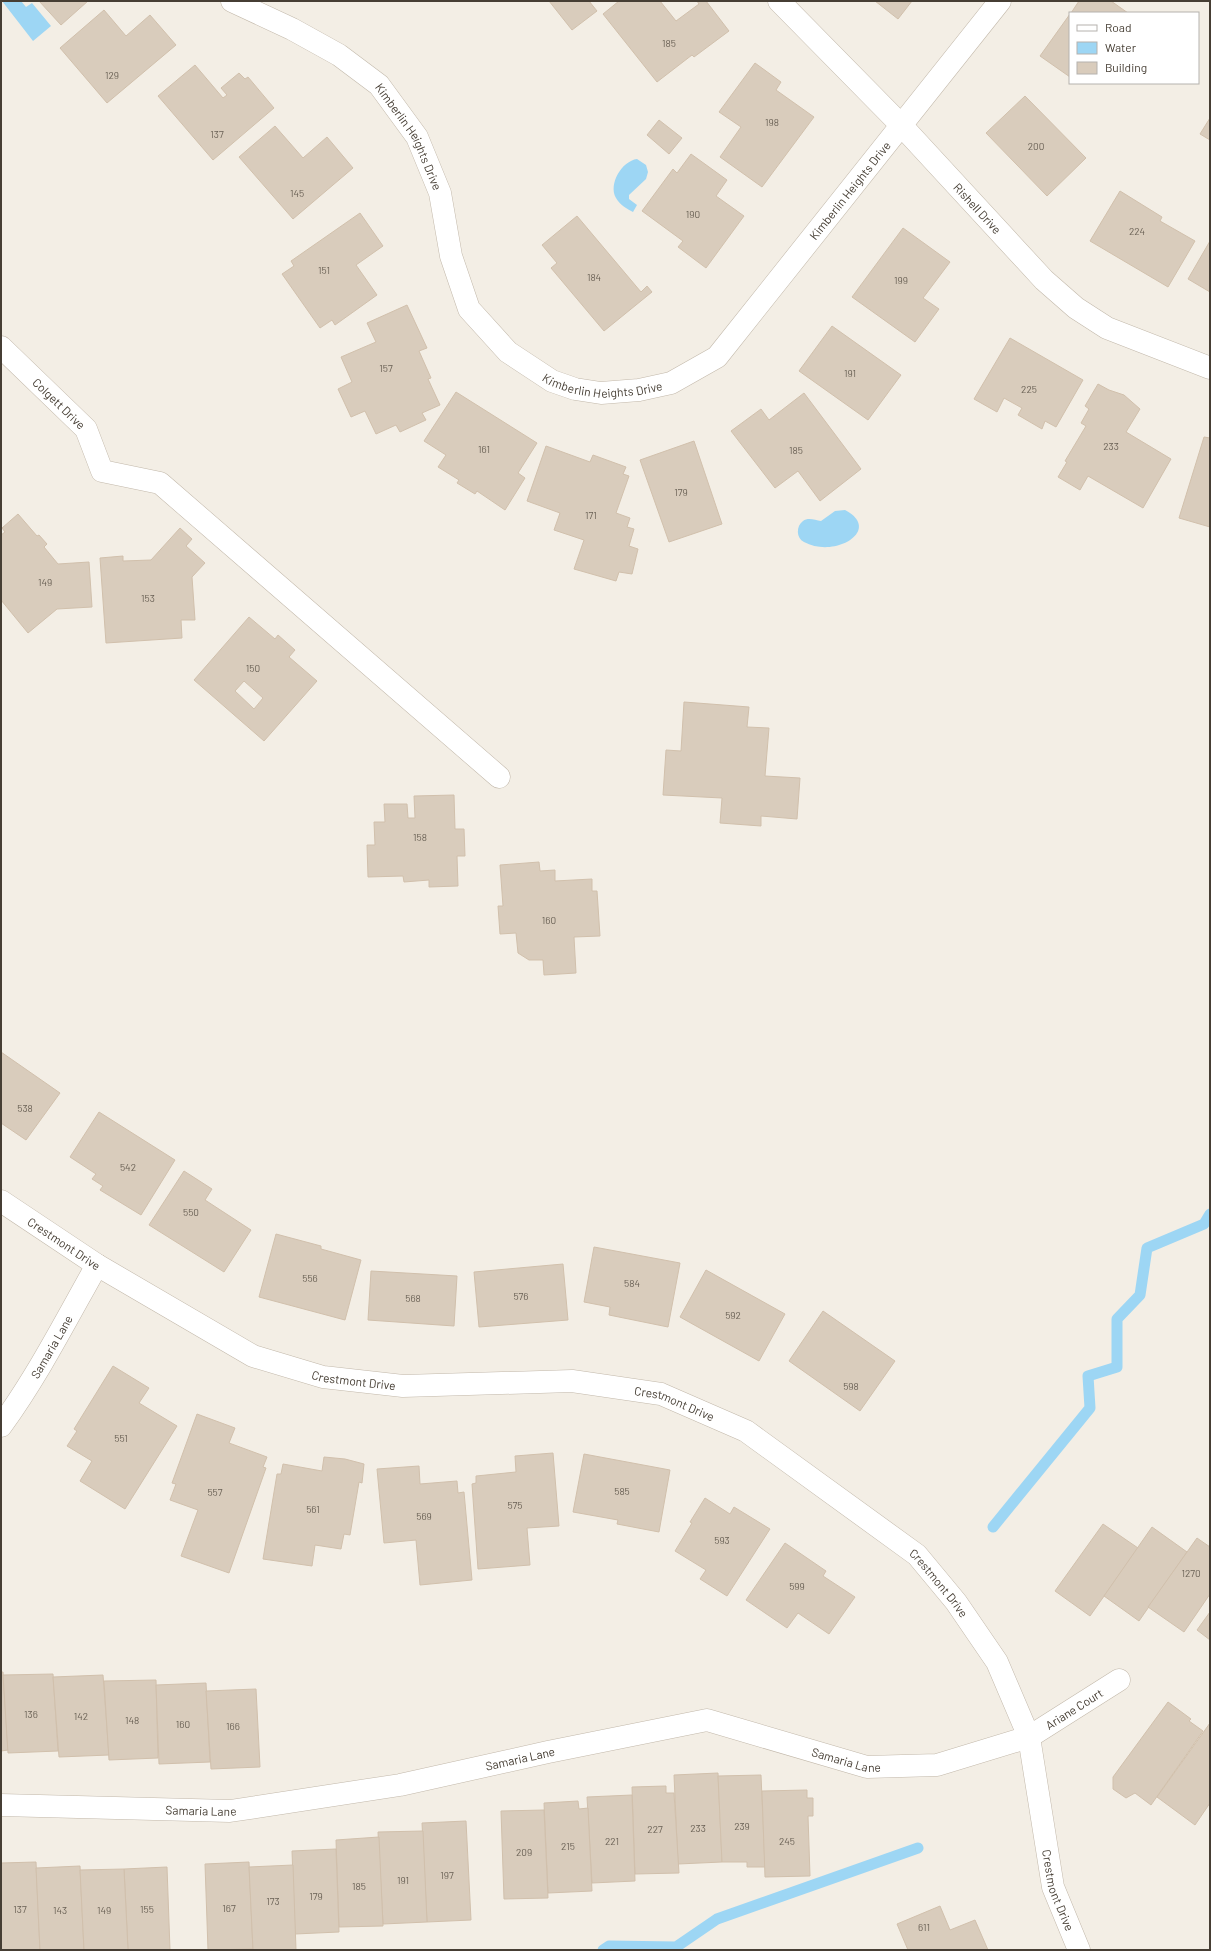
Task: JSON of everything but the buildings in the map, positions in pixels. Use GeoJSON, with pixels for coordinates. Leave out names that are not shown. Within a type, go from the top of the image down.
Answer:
{"type":"FeatureCollection","features":[{"type":"Feature","properties":{"kind":"street","name":"Kimberlin Heights Drive"},"geometry":{"type":"LineString","coordinates":[[232,1],[292,29],[339,55],[379,85],[417,136],[440,193],[451,256],[469,309],[508,352],[552,381],[575,389],[601,393],[639,390],[671,383],[717,358],[1000,1]]}},
{"type":"Feature","properties":{"kind":"street","name":"Rishell Drive"},"geometry":{"type":"LineString","coordinates":[[779,1],[902,126],[1044,280],[1076,308],[1107,328],[1210,368]]}},
{"type":"Feature","properties":{"kind":"street","name":"Colgett Drive"},"geometry":{"type":"LineString","coordinates":[[1,347],[86,429],[102,471],[160,484],[499,777]]}},
{"type":"Feature","properties":{"kind":"street","name":"Crestmont Drive"},"geometry":{"type":"LineString","coordinates":[[1,1202],[97,1265],[253,1356],[323,1377],[403,1386],[572,1381],[660,1394],[746,1431],[917,1555],[956,1602],[997,1662],[1029,1737],[1053,1887],[1079,1950]]}},
{"type":"Feature","properties":{"kind":"street","name":"Samaria Lane"},"geometry":{"type":"LineString","coordinates":[[1,1426],[19,1402],[59,1336],[97,1265]]}},
{"type":"Feature","properties":{"kind":"street","name":"Ariane Court"},"geometry":{"type":"LineString","coordinates":[[1029,1737],[1119,1680]]}},
{"type":"Feature","properties":{"kind":"street","name":"Samaria Lane"},"geometry":{"type":"LineString","coordinates":[[1,1805],[230,1811],[400,1785],[548,1752],[707,1720],[867,1767],[937,1766],[1029,1737]]}},
{"type":"Feature","properties":{"kind":"water"},"geometry":{"type":"Polygon","coordinates":[[[2,1],[21,1],[26,7],[32,3],[51,26],[33,41],[2,1]]]}},
{"type":"Feature","properties":{"kind":"water"},"geometry":{"type":"Polygon","coordinates":[[[637,159],[646,165],[648,172],[646,179],[629,195],[629,199],[637,205],[633,212],[616,198],[614,186],[618,174],[626,164],[637,159]]]}},
{"type":"Feature","properties":{"kind":"water"},"geometry":{"type":"Polygon","coordinates":[[[845,510],[855,518],[859,526],[857,533],[850,540],[841,545],[829,547],[816,546],[804,542],[799,538],[798,529],[803,521],[809,519],[821,521],[835,511],[845,510]]]}},
{"type":"Feature","properties":{"kind":"waterway"},"geometry":{"type":"LineString","coordinates":[[993,1527],[1090,1408],[1088,1376],[1117,1367],[1117,1319],[1140,1295],[1147,1248],[1204,1224],[1210,1214]]}},
{"type":"Feature","properties":{"kind":"waterway"},"geometry":{"type":"LineString","coordinates":[[603,1950],[609,1946],[676,1947],[717,1919],[918,1848]]}}]}
